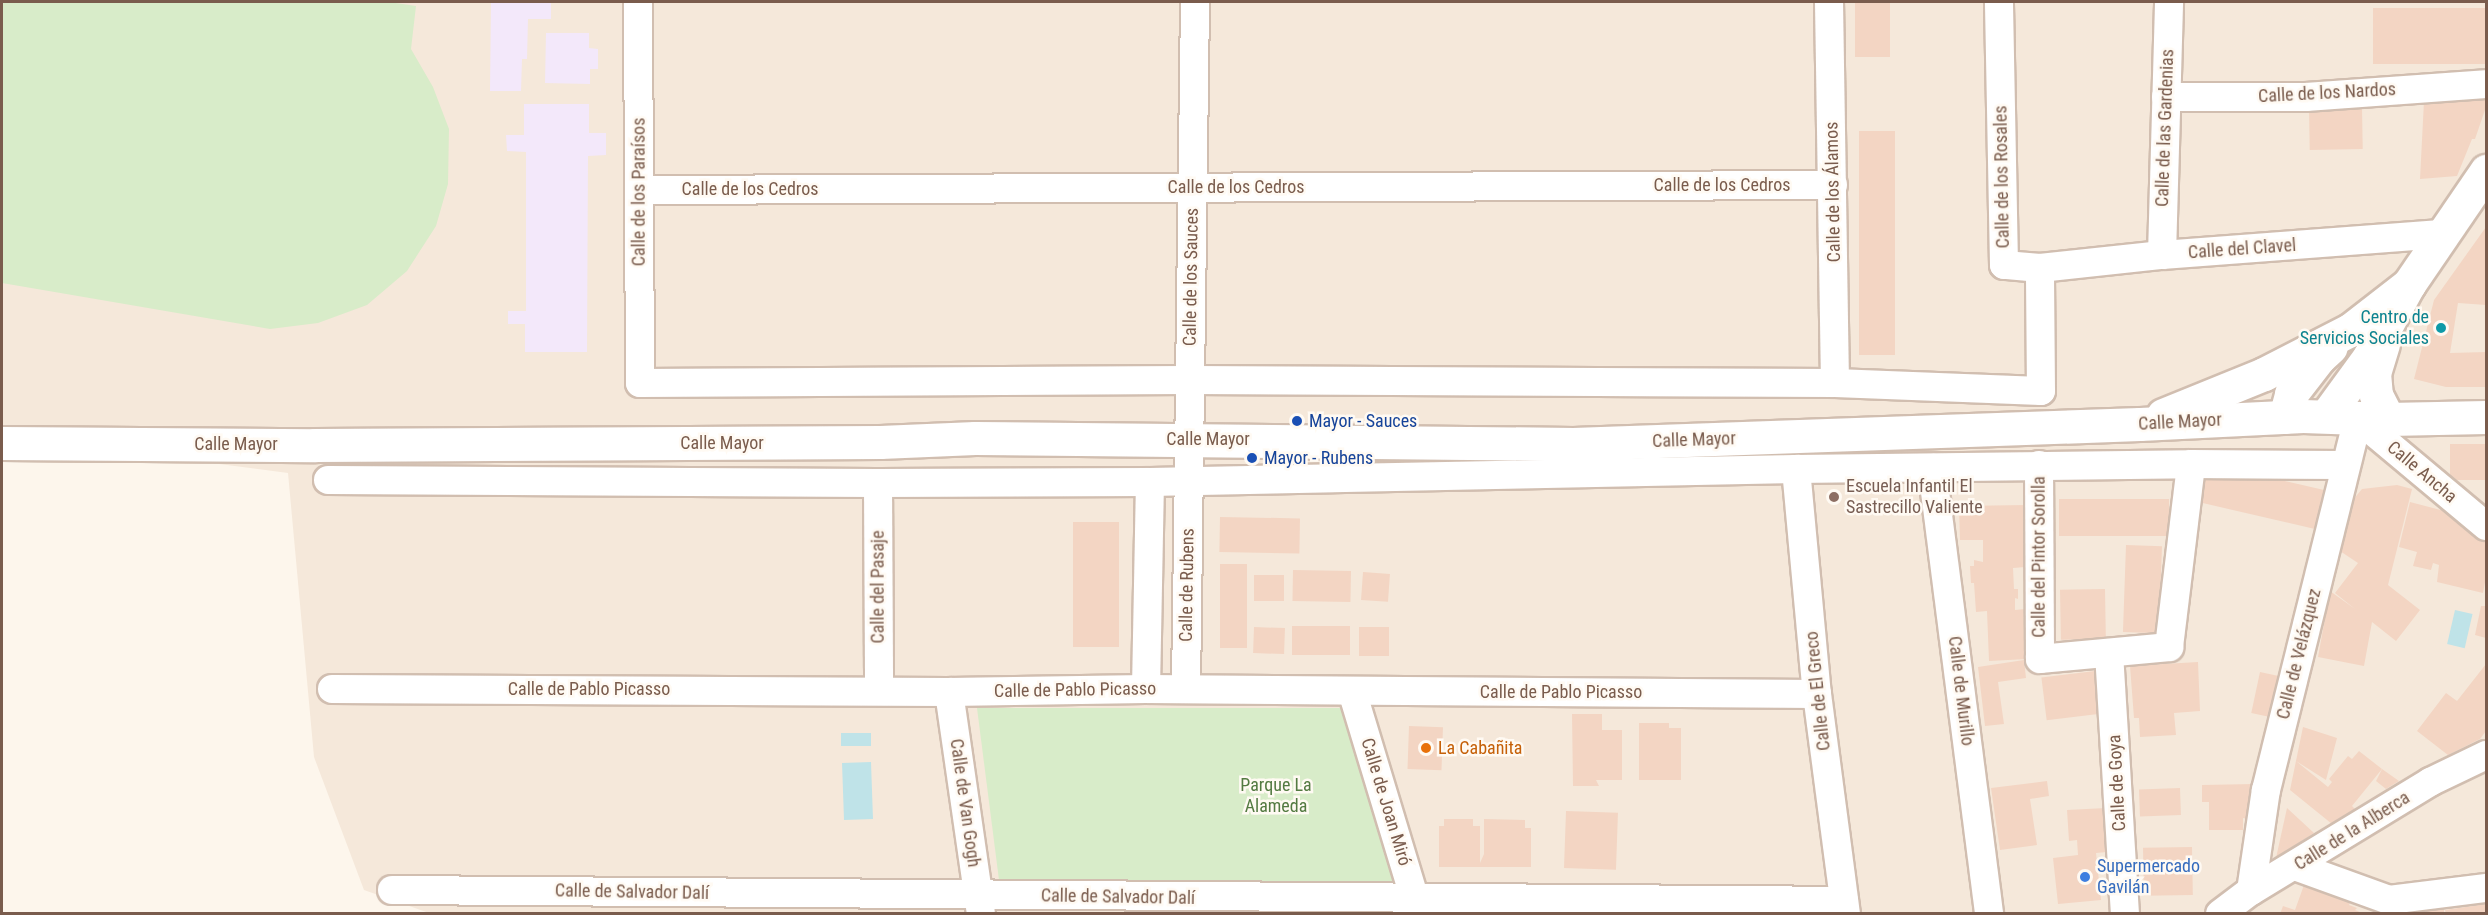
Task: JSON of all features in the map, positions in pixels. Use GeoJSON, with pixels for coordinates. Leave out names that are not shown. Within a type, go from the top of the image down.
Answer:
{"type":"FeatureCollection","features":[{"type":"Feature","properties":{"kind":"street","name":"Calle de los Paraísos"},"geometry":{"type":"LineString","coordinates":[[638,2],[640,383],[1190,380]]}},
{"type":"Feature","properties":{"kind":"street","name":"Calle de los Sauces"},"geometry":{"type":"LineString","coordinates":[[1189,481],[1195,2]]}},
{"type":"Feature","properties":{"kind":"street","name":"Calle de los Álamos"},"geometry":{"type":"LineString","coordinates":[[1829,2],[1835,383]]}},
{"type":"Feature","properties":{"kind":"street","name":"Calle de los Rosales"},"geometry":{"type":"LineString","coordinates":[[1999,2],[2004,265],[2040,268]]}},
{"type":"Feature","properties":{"kind":"street","name":"Calle de las Gardenias"},"geometry":{"type":"LineString","coordinates":[[2162,255],[2169,2]]}},
{"type":"Feature","properties":{"kind":"street","name":"Calle de los Nardos"},"geometry":{"type":"LineString","coordinates":[[2166,97],[2306,97],[2487,84]]}},
{"type":"Feature","properties":{"kind":"street"},"geometry":{"type":"LineString","coordinates":[[2326,416],[2369,357],[2409,284],[2487,171]]}},
{"type":"Feature","properties":{"kind":"street","name":"Calle de los Cedros"},"geometry":{"type":"LineString","coordinates":[[639,190],[1833,185]]}},
{"type":"Feature","properties":{"kind":"street","name":"Calle del Clavel"},"geometry":{"type":"LineString","coordinates":[[2040,268],[2162,255],[2444,234]]}},
{"type":"Feature","properties":{"kind":"street"},"geometry":{"type":"LineString","coordinates":[[1190,380],[1835,383],[2041,391],[2040,268]]}},
{"type":"Feature","properties":{"kind":"street"},"geometry":{"type":"LineString","coordinates":[[2285,417],[2291,394],[2319,358],[2350,330],[2409,284]]}},
{"type":"Feature","properties":{"kind":"street"},"geometry":{"type":"LineString","coordinates":[[2373,419],[2376,395],[2374,373],[2390,319]]}},
{"type":"Feature","properties":{"kind":"street"},"geometry":{"type":"LineString","coordinates":[[2140,424],[2265,374],[2350,330]]}},
{"type":"Feature","properties":{"kind":"street","name":"Calle Mayor"},"geometry":{"type":"LineString","coordinates":[[2,443],[327,445],[1190,439],[1574,444],[2285,417],[2326,416],[2373,419],[2487,417]]}},
{"type":"Feature","properties":{"kind":"street","name":"Calle de Velázquez"},"geometry":{"type":"LineString","coordinates":[[2251,891],[2266,790],[2345,465],[2373,419]]}},
{"type":"Feature","properties":{"kind":"street","name":"Calle Ancha"},"geometry":{"type":"LineString","coordinates":[[2373,419],[2487,525]]}},
{"type":"Feature","properties":{"kind":"street","name":"Calle del Pintor Sorolla"},"geometry":{"type":"LineString","coordinates":[[2039,465],[2040,659],[2169,647],[2191,464]]}},
{"type":"Feature","properties":{"kind":"street","name":"Calle Mayor"},"geometry":{"type":"LineString","coordinates":[[328,480],[1150,482],[2039,465],[2345,465]]}},
{"type":"Feature","properties":{"kind":"street","name":"Calle de Murillo"},"geometry":{"type":"LineString","coordinates":[[1932,468],[1989,914]]}},
{"type":"Feature","properties":{"kind":"street","name":"Calle de El Greco"},"geometry":{"type":"LineString","coordinates":[[1796,469],[1817,694],[1845,908]]}},
{"type":"Feature","properties":{"kind":"street","name":"Calle de Rubens"},"geometry":{"type":"LineString","coordinates":[[1186,689],[1189,481]]}},
{"type":"Feature","properties":{"kind":"street"},"geometry":{"type":"LineString","coordinates":[[1146,689],[1150,482]]}},
{"type":"Feature","properties":{"kind":"street","name":"Calle del Pasaje"},"geometry":{"type":"LineString","coordinates":[[878,483],[879,691]]}},
{"type":"Feature","properties":{"kind":"street","name":"Calle de Goya"},"geometry":{"type":"LineString","coordinates":[[2109,653],[2125,914]]}},
{"type":"Feature","properties":{"kind":"street","name":"Calle de Pablo Picasso"},"geometry":{"type":"LineString","coordinates":[[332,689],[949,692],[1186,689],[1817,694]]}},
{"type":"Feature","properties":{"kind":"street","name":"Calle de Joan Miró"},"geometry":{"type":"LineString","coordinates":[[1352,691],[1416,907]]}},
{"type":"Feature","properties":{"kind":"street","name":"Calle de Van Gogh"},"geometry":{"type":"LineString","coordinates":[[949,692],[980,904]]}},
{"type":"Feature","properties":{"kind":"street","name":"Calle de la Alberca"},"geometry":{"type":"LineString","coordinates":[[2220,914],[2251,891],[2295,867],[2430,782],[2487,755]]}},
{"type":"Feature","properties":{"kind":"street"},"geometry":{"type":"LineString","coordinates":[[2295,867],[2389,900],[2487,888]]}},
{"type":"Feature","properties":{"kind":"street","name":"Calle de Salvador Dalí"},"geometry":{"type":"LineString","coordinates":[[392,890],[551,902],[1845,908]]}},
{"type":"Feature","properties":{"kind":"shaded area"},"geometry":{"type":"Polygon","coordinates":[[[2,2],[2486,2],[2486,913],[429,913],[364,890],[314,757],[288,473],[2,436],[2,2]]]}},
{"type":"Feature","properties":{"kind":"shaded area"},"geometry":{"type":"Polygon","coordinates":[[[491,2],[551,2],[551,19],[528,19],[527,59],[522,59],[521,91],[490,91],[491,2]]]}},
{"type":"Feature","properties":{"kind":"shaded area"},"geometry":{"type":"Polygon","coordinates":[[[546,33],[589,33],[589,48],[598,49],[598,69],[590,69],[590,84],[545,83],[546,33]]]}},
{"type":"Feature","properties":{"kind":"shaded area"},"geometry":{"type":"Polygon","coordinates":[[[524,104],[589,104],[589,133],[606,133],[606,155],[588,156],[587,352],[525,352],[525,324],[508,324],[508,311],[526,311],[526,152],[507,151],[506,135],[524,135],[524,104]]]}},
{"type":"Feature","properties":{"kind":"green space"},"geometry":{"type":"Polygon","coordinates":[[[2,2],[389,2],[416,6],[411,49],[433,87],[449,129],[448,184],[436,226],[407,271],[367,305],[318,323],[270,329],[2,283],[2,2]]]}},
{"type":"Feature","properties":{"kind":"green space","name":"Parque La Alameda"},"geometry":{"type":"Polygon","coordinates":[[[977,708],[1341,708],[1399,889],[999,880],[977,708]]]}},
{"type":"Feature","properties":{"kind":"water"},"geometry":{"type":"Polygon","coordinates":[[[2455,610],[2473,614],[2465,648],[2447,644],[2455,610]]]}},
{"type":"Feature","properties":{"kind":"water"},"geometry":{"type":"Polygon","coordinates":[[[841,733],[871,733],[871,746],[841,746],[841,733]]]}},
{"type":"Feature","properties":{"kind":"water"},"geometry":{"type":"Polygon","coordinates":[[[871,762],[873,819],[844,820],[842,763],[871,762]]]}},
{"type":"Feature","properties":{"kind":"building"},"geometry":{"type":"Polygon","coordinates":[[[1855,2],[1890,2],[1890,57],[1855,57],[1855,2]]]}},
{"type":"Feature","properties":{"kind":"building"},"geometry":{"type":"Polygon","coordinates":[[[2373,8],[2486,8],[2486,64],[2373,64],[2373,8]]]}},
{"type":"Feature","properties":{"kind":"building"},"geometry":{"type":"Polygon","coordinates":[[[2486,95],[2486,107],[2475,139],[2472,139],[2457,176],[2420,179],[2424,101],[2486,95]]]}},
{"type":"Feature","properties":{"kind":"building"},"geometry":{"type":"Polygon","coordinates":[[[2362,107],[2363,149],[2310,150],[2309,108],[2362,107]]]}},
{"type":"Feature","properties":{"kind":"building"},"geometry":{"type":"Polygon","coordinates":[[[1859,131],[1895,131],[1895,355],[1859,355],[1859,131]]]}},
{"type":"Feature","properties":{"kind":"building"},"geometry":{"type":"Polygon","coordinates":[[[2486,227],[2486,305],[2458,303],[2450,353],[2486,352],[2486,387],[2446,387],[2414,379],[2434,300],[2486,227]]]}},
{"type":"Feature","properties":{"kind":"building"},"geometry":{"type":"Polygon","coordinates":[[[2450,444],[2486,444],[2486,480],[2450,480],[2450,444]]]}},
{"type":"Feature","properties":{"kind":"building"},"geometry":{"type":"Polygon","coordinates":[[[2204,462],[2324,490],[2315,529],[2195,501],[2204,462]]]}},
{"type":"Feature","properties":{"kind":"building"},"geometry":{"type":"Polygon","coordinates":[[[2397,485],[2412,489],[2388,585],[2420,610],[2396,641],[2372,622],[2364,666],[2318,657],[2330,591],[2355,609],[2335,593],[2358,563],[2340,551],[2352,501],[2362,489],[2397,485]]]}},
{"type":"Feature","properties":{"kind":"building"},"geometry":{"type":"Polygon","coordinates":[[[2059,499],[2169,499],[2169,536],[2059,536],[2059,499]]]}},
{"type":"Feature","properties":{"kind":"building"},"geometry":{"type":"Polygon","coordinates":[[[2410,502],[2452,513],[2486,539],[2486,577],[2483,593],[2437,582],[2439,565],[2433,563],[2431,570],[2413,566],[2417,552],[2399,547],[2410,502]]]}},
{"type":"Feature","properties":{"kind":"building"},"geometry":{"type":"Polygon","coordinates":[[[2027,505],[2028,561],[2025,567],[2013,568],[2014,589],[2018,589],[2015,610],[2025,609],[2027,659],[1989,661],[1987,611],[1976,612],[1970,566],[1974,566],[1974,560],[1983,562],[1983,540],[1960,540],[1959,506],[2027,505]]]}},
{"type":"Feature","properties":{"kind":"building"},"geometry":{"type":"Polygon","coordinates":[[[1220,517],[1300,518],[1299,553],[1219,552],[1220,517]]]}},
{"type":"Feature","properties":{"kind":"building"},"geometry":{"type":"Polygon","coordinates":[[[1073,522],[1119,522],[1119,647],[1073,647],[1073,522]]]}},
{"type":"Feature","properties":{"kind":"building"},"geometry":{"type":"Polygon","coordinates":[[[2126,545],[2162,546],[2159,633],[2123,632],[2126,545]]]}},
{"type":"Feature","properties":{"kind":"building"},"geometry":{"type":"Polygon","coordinates":[[[1220,564],[1247,564],[1247,648],[1220,648],[1220,564]]]}},
{"type":"Feature","properties":{"kind":"building"},"geometry":{"type":"Polygon","coordinates":[[[1293,570],[1351,571],[1350,602],[1292,601],[1293,570]]]}},
{"type":"Feature","properties":{"kind":"building"},"geometry":{"type":"Polygon","coordinates":[[[1363,572],[1390,574],[1388,602],[1361,600],[1363,572]]]}},
{"type":"Feature","properties":{"kind":"building"},"geometry":{"type":"Polygon","coordinates":[[[1254,575],[1284,575],[1284,601],[1254,601],[1254,575]]]}},
{"type":"Feature","properties":{"kind":"building"},"geometry":{"type":"Polygon","coordinates":[[[2105,589],[2106,639],[2061,640],[2060,590],[2105,589]]]}},
{"type":"Feature","properties":{"kind":"building"},"geometry":{"type":"Polygon","coordinates":[[[2481,606],[2486,606],[2486,638],[2475,635],[2481,606]]]}},
{"type":"Feature","properties":{"kind":"building"},"geometry":{"type":"Polygon","coordinates":[[[1292,626],[1350,626],[1350,655],[1292,655],[1292,626]]]}},
{"type":"Feature","properties":{"kind":"building"},"geometry":{"type":"Polygon","coordinates":[[[1254,627],[1285,628],[1284,654],[1253,653],[1254,627]]]}},
{"type":"Feature","properties":{"kind":"building"},"geometry":{"type":"Polygon","coordinates":[[[1359,627],[1389,627],[1389,656],[1359,656],[1359,627]]]}},
{"type":"Feature","properties":{"kind":"building"},"geometry":{"type":"Polygon","coordinates":[[[2024,660],[2026,678],[1998,682],[2004,724],[1985,726],[1978,667],[2024,660]]]}},
{"type":"Feature","properties":{"kind":"building"},"geometry":{"type":"Polygon","coordinates":[[[2198,662],[2200,711],[2174,713],[2176,735],[2140,737],[2139,718],[2134,718],[2130,666],[2198,662]]]}},
{"type":"Feature","properties":{"kind":"building"},"geometry":{"type":"Polygon","coordinates":[[[2486,664],[2486,731],[2480,739],[2448,755],[2417,731],[2446,693],[2457,701],[2486,664]]]}},
{"type":"Feature","properties":{"kind":"building"},"geometry":{"type":"Polygon","coordinates":[[[2095,671],[2100,714],[2047,720],[2041,678],[2095,671]]]}},
{"type":"Feature","properties":{"kind":"building"},"geometry":{"type":"Polygon","coordinates":[[[2260,672],[2279,676],[2270,717],[2251,713],[2260,672]]]}},
{"type":"Feature","properties":{"kind":"building"},"geometry":{"type":"Polygon","coordinates":[[[1572,714],[1602,714],[1602,730],[1622,730],[1622,780],[1596,780],[1599,786],[1573,786],[1572,714]]]}},
{"type":"Feature","properties":{"kind":"building"},"geometry":{"type":"Polygon","coordinates":[[[1639,723],[1669,723],[1669,728],[1681,728],[1681,780],[1639,780],[1639,723]]]}},
{"type":"Feature","properties":{"kind":"building","name":"La Cabañita"},"geometry":{"type":"Polygon","coordinates":[[[1409,726],[1443,727],[1441,770],[1407,769],[1409,726]]]}},
{"type":"Feature","properties":{"kind":"building"},"geometry":{"type":"Polygon","coordinates":[[[2303,727],[2337,738],[2326,780],[2296,761],[2328,787],[2332,782],[2329,779],[2348,756],[2352,759],[2359,751],[2382,769],[2352,806],[2355,809],[2332,824],[2290,790],[2303,727]]]}},
{"type":"Feature","properties":{"kind":"building"},"geometry":{"type":"Polygon","coordinates":[[[2382,769],[2399,781],[2386,789],[2376,781],[2382,769]]]}},
{"type":"Feature","properties":{"kind":"building"},"geometry":{"type":"Polygon","coordinates":[[[2047,781],[2049,796],[2030,799],[2037,845],[2000,850],[1991,788],[2047,781]]]}},
{"type":"Feature","properties":{"kind":"building"},"geometry":{"type":"Polygon","coordinates":[[[2254,784],[2248,819],[2243,818],[2243,830],[2209,830],[2209,802],[2202,802],[2202,785],[2254,784]]]}},
{"type":"Feature","properties":{"kind":"building"},"geometry":{"type":"Polygon","coordinates":[[[2180,788],[2181,815],[2140,816],[2139,789],[2180,788]]]}},
{"type":"Feature","properties":{"kind":"building"},"geometry":{"type":"Polygon","coordinates":[[[2106,808],[2107,852],[2096,853],[2101,900],[2058,904],[2053,858],[2078,855],[2077,840],[2069,841],[2067,810],[2106,808]]]}},
{"type":"Feature","properties":{"kind":"building"},"geometry":{"type":"Polygon","coordinates":[[[2287,808],[2314,833],[2276,858],[2287,808]]]}},
{"type":"Feature","properties":{"kind":"building"},"geometry":{"type":"Polygon","coordinates":[[[1566,811],[1618,813],[1616,870],[1564,868],[1566,811]]]}},
{"type":"Feature","properties":{"kind":"building"},"geometry":{"type":"Polygon","coordinates":[[[1444,819],[1473,819],[1473,826],[1480,826],[1480,863],[1484,854],[1484,819],[1525,820],[1525,828],[1531,828],[1531,867],[1439,867],[1439,826],[1444,826],[1444,819]]]}},
{"type":"Feature","properties":{"kind":"building"},"geometry":{"type":"Polygon","coordinates":[[[2192,847],[2193,895],[2144,896],[2143,848],[2192,847]]]}},
{"type":"Feature","properties":{"kind":"building"},"geometry":{"type":"Polygon","coordinates":[[[2304,885],[2350,902],[2349,905],[2357,908],[2355,910],[2365,914],[2280,914],[2283,906],[2295,910],[2304,885]]]}},
{"type":"Feature","properties":{"kind":"building"},"geometry":{"type":"Polygon","coordinates":[[[2486,904],[2486,914],[2446,914],[2445,910],[2486,904]]]}},
{"type":"Feature","properties":{"kind":"building"},"geometry":{"type":"Polygon","coordinates":[[[2444,908],[2444,914],[2413,914],[2412,912],[2444,908]]]}},
{"type":"Feature","properties":{"kind":"place","name":"Centro de Servicios Sociales"},"geometry":{"type":"Point","coordinates":[2441,328]}},
{"type":"Feature","properties":{"kind":"place","name":"Mayor - Sauces"},"geometry":{"type":"Point","coordinates":[1297,421]}},
{"type":"Feature","properties":{"kind":"place","name":"Mayor - Rubens"},"geometry":{"type":"Point","coordinates":[1252,458]}},
{"type":"Feature","properties":{"kind":"place","name":"Escuela Infantil El Sastrecillo Valiente"},"geometry":{"type":"Point","coordinates":[1834,497]}},
{"type":"Feature","properties":{"kind":"place","name":"La Cabañita"},"geometry":{"type":"Point","coordinates":[1426,748]}},
{"type":"Feature","properties":{"kind":"place","name":"Supermercado Gavilán"},"geometry":{"type":"Point","coordinates":[2085,877]}}]}
